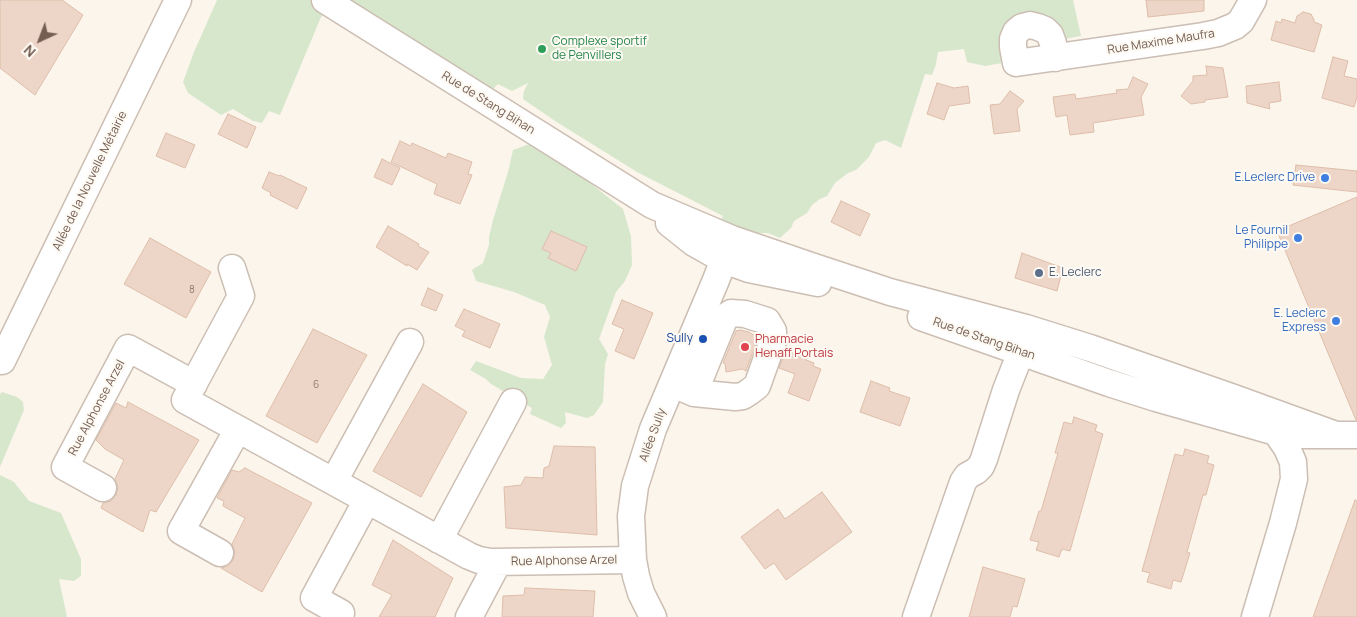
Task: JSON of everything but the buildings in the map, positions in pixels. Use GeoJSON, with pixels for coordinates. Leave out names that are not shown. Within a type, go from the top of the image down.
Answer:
{"type":"FeatureCollection","features":[{"type":"Feature","properties":{"kind":"street","name":"Allée de la Nouvelle Métairie"},"geometry":{"type":"LineString","coordinates":[[0,360],[2,361],[178,0]]}},
{"type":"Feature","properties":{"kind":"street","name":"Rue de Stang Bihan"},"geometry":{"type":"LineString","coordinates":[[325,0],[499,97],[652,205],[662,217],[708,252],[728,249],[788,265],[800,262],[890,292],[1026,328],[1090,348],[1345,435]]}},
{"type":"Feature","properties":{"kind":"street","name":"Rue Maxime Maufra"},"geometry":{"type":"LineString","coordinates":[[1055,58],[1218,34],[1236,26],[1253,0]]}},
{"type":"Feature","properties":{"kind":"street","name":"Rue de Stang Bihan"},"geometry":{"type":"LineString","coordinates":[[728,249],[749,269],[824,285],[859,295],[1156,398],[1276,432],[1308,435],[1345,435]]}},
{"type":"Feature","properties":{"kind":"street","name":"Allée Sully"},"geometry":{"type":"LineString","coordinates":[[653,617],[641,593],[633,560],[631,516],[636,486],[653,429],[683,389],[728,249]]}},
{"type":"Feature","properties":{"kind":"street","name":"Rue Alphonse Arzel"},"geometry":{"type":"LineString","coordinates":[[232,268],[242,296],[184,400],[479,560],[496,562],[633,560]]}},
{"type":"Feature","properties":{"kind":"street"},"geometry":{"type":"LineString","coordinates":[[938,323],[954,320],[962,321],[1056,350],[1090,348],[1109,383]]}},
{"type":"Feature","properties":{"kind":"street"},"geometry":{"type":"LineString","coordinates":[[334,482],[410,342]]}},
{"type":"Feature","properties":{"kind":"street","name":"Rue Alphonse Arzel"},"geometry":{"type":"LineString","coordinates":[[103,488],[65,468],[128,348],[194,384]]}},
{"type":"Feature","properties":{"kind":"street"},"geometry":{"type":"LineString","coordinates":[[916,617],[963,482],[967,476],[976,472],[981,466],[1006,390],[1021,352]]}},
{"type":"Feature","properties":{"kind":"street"},"geometry":{"type":"LineString","coordinates":[[439,540],[513,402]]}},
{"type":"Feature","properties":{"kind":"street"},"geometry":{"type":"LineString","coordinates":[[220,553],[181,531],[238,429]]}},
{"type":"Feature","properties":{"kind":"street"},"geometry":{"type":"LineString","coordinates":[[1255,617],[1294,479],[1293,462],[1287,448],[1276,432]]}},
{"type":"Feature","properties":{"kind":"street"},"geometry":{"type":"LineString","coordinates":[[341,613],[314,598],[367,500]]}},
{"type":"Feature","properties":{"kind":"street","name":"Rue Alphonse Arzel"},"geometry":{"type":"LineString","coordinates":[[469,617],[494,570],[496,562]]}},
{"type":"Feature","properties":{"kind":"green space"},"geometry":{"type":"Polygon","coordinates":[[[217,0],[338,0],[321,17],[280,115],[269,111],[262,123],[253,121],[233,109],[221,115],[188,93],[183,82],[217,0]]]}},
{"type":"Feature","properties":{"kind":"green space"},"geometry":{"type":"Polygon","coordinates":[[[338,0],[1073,0],[1081,36],[1059,40],[1025,19],[1026,42],[1014,43],[1001,50],[1002,63],[985,66],[967,62],[964,49],[938,52],[932,75],[925,74],[901,148],[885,140],[876,143],[869,157],[856,170],[848,173],[835,183],[827,196],[812,205],[807,213],[794,221],[791,228],[780,238],[768,233],[754,235],[721,221],[723,216],[637,172],[523,99],[528,83],[512,91],[498,84],[491,91],[338,0]]]}},
{"type":"Feature","properties":{"kind":"green space"},"geometry":{"type":"Polygon","coordinates":[[[530,144],[556,156],[623,209],[631,236],[632,265],[625,281],[616,292],[599,339],[608,354],[605,364],[603,402],[594,415],[587,418],[565,412],[566,423],[561,428],[530,414],[532,408],[470,370],[476,361],[521,378],[543,379],[552,365],[544,337],[550,317],[545,305],[514,292],[476,281],[472,270],[483,263],[513,150],[530,144]]]}},
{"type":"Feature","properties":{"kind":"green space"},"geometry":{"type":"Polygon","coordinates":[[[2,392],[17,397],[23,402],[24,410],[0,467],[0,394],[2,392]]]}},
{"type":"Feature","properties":{"kind":"green space"},"geometry":{"type":"Polygon","coordinates":[[[0,475],[14,482],[29,501],[61,513],[81,559],[81,576],[74,581],[59,579],[67,617],[0,617],[0,475]]]}},
{"type":"Feature","properties":{"kind":"place","name":"Complexe sportif de Penvillers"},"geometry":{"type":"Point","coordinates":[542,49]}},
{"type":"Feature","properties":{"kind":"place","name":"E.Leclerc Drive"},"geometry":{"type":"Point","coordinates":[1325,178]}},
{"type":"Feature","properties":{"kind":"place","name":"Le Fournil Philippe"},"geometry":{"type":"Point","coordinates":[1298,238]}},
{"type":"Feature","properties":{"kind":"place","name":"E. Leclerc"},"geometry":{"type":"Point","coordinates":[1039,273]}},
{"type":"Feature","properties":{"kind":"place","name":"E. Leclerc Express"},"geometry":{"type":"Point","coordinates":[1336,321]}},
{"type":"Feature","properties":{"kind":"place","name":"Sully"},"geometry":{"type":"Point","coordinates":[703,339]}},
{"type":"Feature","properties":{"kind":"place","name":"Pharmacie Henaff Portais"},"geometry":{"type":"Point","coordinates":[745,347]}}]}
